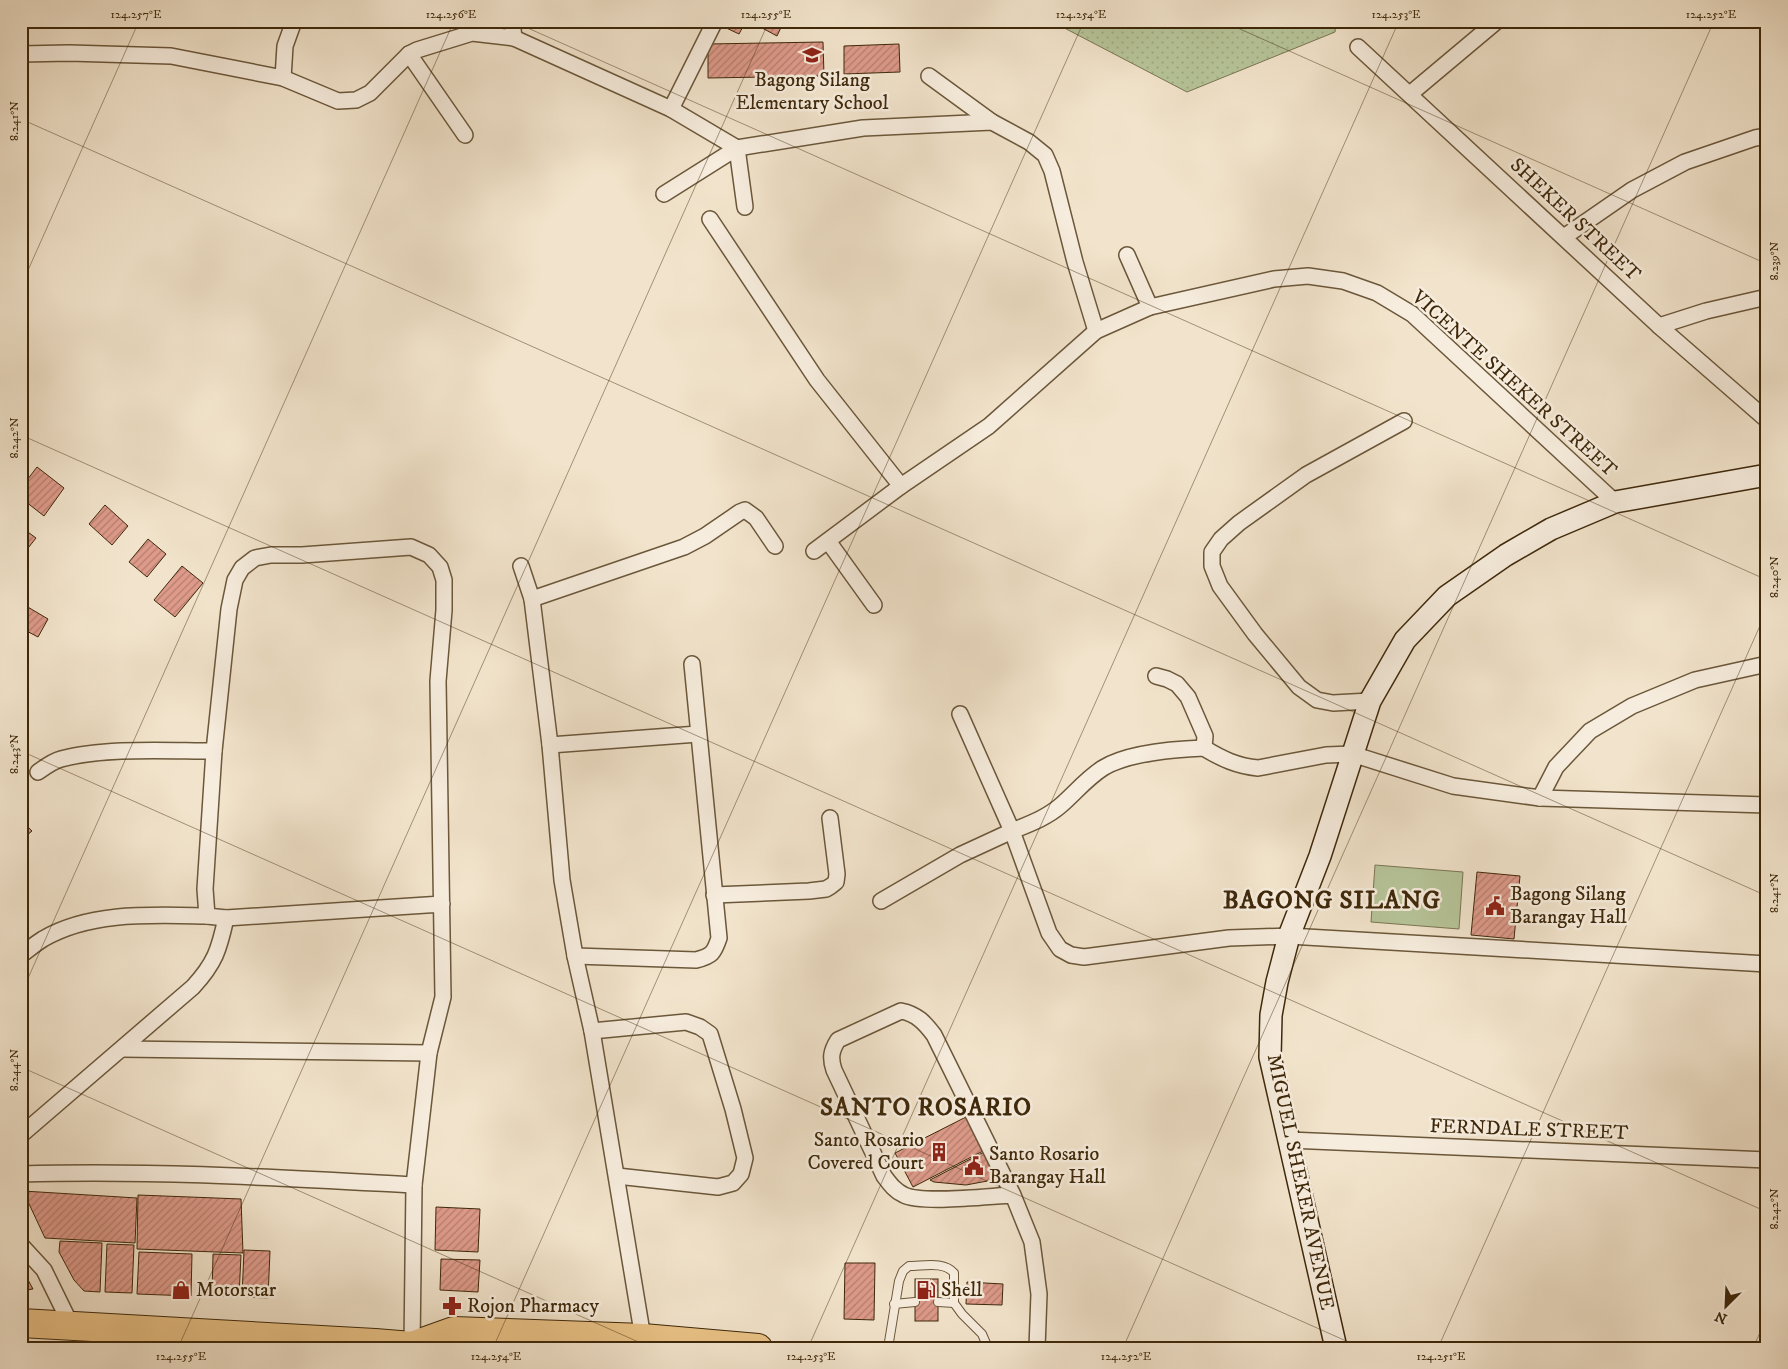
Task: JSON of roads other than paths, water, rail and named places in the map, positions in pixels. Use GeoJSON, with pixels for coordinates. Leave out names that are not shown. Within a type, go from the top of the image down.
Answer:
{"type":"FeatureCollection","features":[{"type":"Feature","properties":{"kind":"highway"},"geometry":{"type":"LineString","coordinates":[[21,1323],[71,1324],[356,1345],[415,1347],[454,1331],[643,1338],[758,1348]]}},
{"type":"Feature","properties":{"kind":"street"},"geometry":{"type":"LineString","coordinates":[[283,78],[285,46],[294,21]]}},
{"type":"Feature","properties":{"kind":"street"},"geometry":{"type":"LineString","coordinates":[[512,21],[514,38]]}},
{"type":"Feature","properties":{"kind":"street"},"geometry":{"type":"LineString","coordinates":[[671,109],[715,21]]}},
{"type":"Feature","properties":{"kind":"street"},"geometry":{"type":"LineString","coordinates":[[1410,94],[1497,21]]}},
{"type":"Feature","properties":{"kind":"street"},"geometry":{"type":"LineString","coordinates":[[21,54],[69,52],[171,56],[283,78],[338,101],[356,100],[370,93],[409,54],[416,50],[472,33],[514,38],[671,109],[737,148]]}},
{"type":"Feature","properties":{"kind":"street","name":"SHEKER STREET"},"geometry":{"type":"LineString","coordinates":[[1358,47],[1659,326],[1767,420]]}},
{"type":"Feature","properties":{"kind":"street"},"geometry":{"type":"LineString","coordinates":[[409,54],[465,134]]}},
{"type":"Feature","properties":{"kind":"street"},"geometry":{"type":"LineString","coordinates":[[929,76],[992,122],[1028,142],[1045,155],[1052,171],[1075,262],[1096,332]]}},
{"type":"Feature","properties":{"kind":"street"},"geometry":{"type":"LineString","coordinates":[[664,194],[737,148],[864,128],[992,122]]}},
{"type":"Feature","properties":{"kind":"street"},"geometry":{"type":"LineString","coordinates":[[1564,238],[1632,190],[1685,162],[1767,136]]}},
{"type":"Feature","properties":{"kind":"street"},"geometry":{"type":"LineString","coordinates":[[737,148],[745,207]]}},
{"type":"Feature","properties":{"kind":"street"},"geometry":{"type":"LineString","coordinates":[[710,219],[817,380],[900,486]]}},
{"type":"Feature","properties":{"kind":"street"},"geometry":{"type":"LineString","coordinates":[[1127,255],[1150,306]]}},
{"type":"Feature","properties":{"kind":"street","name":"VICENTE SHEKER STREET"},"geometry":{"type":"LineString","coordinates":[[814,551],[900,486],[989,426],[1096,332],[1150,306],[1274,279],[1308,276],[1343,281],[1377,292],[1412,314],[1615,502]]}},
{"type":"Feature","properties":{"kind":"street"},"geometry":{"type":"LineString","coordinates":[[1659,326],[1706,311],[1767,297]]}},
{"type":"Feature","properties":{"kind":"street"},"geometry":{"type":"LineString","coordinates":[[1370,702],[1333,703],[1317,700],[1299,687],[1255,634],[1220,586],[1212,566],[1212,552],[1221,539],[1239,522],[1306,475],[1404,421]]}},
{"type":"Feature","properties":{"kind":"street","name":"MIGUEL SHEKER AVENUE"},"geometry":{"type":"LineString","coordinates":[[1336,1348],[1270,1057],[1271,1015],[1277,982],[1290,936],[1320,856],[1370,702],[1405,640],[1447,596],[1506,555],[1551,529],[1615,502],[1767,474]]}},
{"type":"Feature","properties":{"kind":"street"},"geometry":{"type":"LineString","coordinates":[[532,599],[684,547],[745,510],[756,518],[775,546]]}},
{"type":"Feature","properties":{"kind":"street"},"geometry":{"type":"LineString","coordinates":[[828,540],[874,605]]}},
{"type":"Feature","properties":{"kind":"street"},"geometry":{"type":"LineString","coordinates":[[207,916],[205,880],[214,751],[230,609],[236,580],[242,568],[255,558],[272,555],[302,555],[411,548],[429,555],[440,566],[444,580],[444,610],[438,681],[443,997],[429,1053],[414,1185],[415,1347]]}},
{"type":"Feature","properties":{"kind":"street"},"geometry":{"type":"LineString","coordinates":[[522,566],[532,599],[550,745],[562,880],[575,956],[592,1031],[643,1338]]}},
{"type":"Feature","properties":{"kind":"street"},"geometry":{"type":"LineString","coordinates":[[575,956],[696,960],[708,957],[715,950],[719,938],[692,664]]}},
{"type":"Feature","properties":{"kind":"street"},"geometry":{"type":"LineString","coordinates":[[1540,798],[1556,767],[1590,731],[1632,706],[1695,680],[1767,664]]}},
{"type":"Feature","properties":{"kind":"street"},"geometry":{"type":"LineString","coordinates":[[1156,676],[1177,684],[1188,697],[1205,736],[1204,748]]}},
{"type":"Feature","properties":{"kind":"street"},"geometry":{"type":"LineString","coordinates":[[960,714],[1012,831],[1049,933],[1060,949],[1071,955],[1084,957],[1229,938],[1290,936],[1767,964]]}},
{"type":"Feature","properties":{"kind":"street"},"geometry":{"type":"LineString","coordinates":[[550,745],[698,734]]}},
{"type":"Feature","properties":{"kind":"street"},"geometry":{"type":"LineString","coordinates":[[881,901],[960,855],[1039,820],[1059,807],[1101,769],[1114,762],[1172,750],[1204,748],[1226,761],[1246,767],[1258,768],[1326,756],[1352,754],[1453,786],[1540,798],[1767,805]]}},
{"type":"Feature","properties":{"kind":"street"},"geometry":{"type":"LineString","coordinates":[[38,772],[59,759],[78,756],[117,752],[214,751]]}},
{"type":"Feature","properties":{"kind":"street"},"geometry":{"type":"LineString","coordinates":[[714,895],[809,891],[831,886],[836,882],[837,874],[830,818]]}},
{"type":"Feature","properties":{"kind":"street"},"geometry":{"type":"LineString","coordinates":[[21,955],[42,940],[67,928],[97,921],[134,916],[207,916],[226,918],[442,904]]}},
{"type":"Feature","properties":{"kind":"street"},"geometry":{"type":"LineString","coordinates":[[21,1135],[207,972],[221,943],[226,918]]}},
{"type":"Feature","properties":{"kind":"street"},"geometry":{"type":"LineString","coordinates":[[1013,1195],[920,1199],[904,1195],[892,1187],[884,1176],[834,1070],[831,1059],[833,1048],[838,1040],[902,1011],[922,1020],[934,1035],[1013,1195],[1032,1242],[1039,1294],[1037,1348]]}},
{"type":"Feature","properties":{"kind":"street"},"geometry":{"type":"LineString","coordinates":[[592,1031],[686,1022],[700,1027],[710,1034],[733,1109],[744,1158],[741,1174],[733,1183],[718,1187],[617,1176]]}},
{"type":"Feature","properties":{"kind":"street"},"geometry":{"type":"LineString","coordinates":[[122,1048],[429,1053]]}},
{"type":"Feature","properties":{"kind":"street","name":"FERNDALE STREET"},"geometry":{"type":"LineString","coordinates":[[1289,1140],[1767,1160]]}},
{"type":"Feature","properties":{"kind":"street"},"geometry":{"type":"LineString","coordinates":[[21,1174],[88,1172],[222,1175],[414,1185]]}},
{"type":"Feature","properties":{"kind":"street"},"geometry":{"type":"LineString","coordinates":[[21,1244],[44,1270],[71,1324]]}},
{"type":"Feature","properties":{"kind":"lane"},"geometry":{"type":"LineString","coordinates":[[888,1348],[899,1281],[903,1271],[910,1266],[949,1267],[954,1273],[954,1303],[982,1334],[988,1348]]}},
{"type":"Feature","properties":{"kind":"lane"},"geometry":{"type":"LineString","coordinates":[[894,1304],[915,1302]]}},
{"type":"Feature","properties":{"kind":"lane"},"geometry":{"type":"LineString","coordinates":[[938,1302],[954,1303]]}},
{"type":"Feature","properties":{"kind":"place","name":"Bagong Silang Elementary School"},"geometry":{"type":"Point","coordinates":[812,55]}},
{"type":"Feature","properties":{"kind":"place","name":"Bagong Silang Barangay Hall"},"geometry":{"type":"Point","coordinates":[1495,906]}},
{"type":"Feature","properties":{"kind":"place","name":"Santo Rosario Covered Court"},"geometry":{"type":"Point","coordinates":[939,1152]}},
{"type":"Feature","properties":{"kind":"place","name":"Santo Rosario Barangay Hall"},"geometry":{"type":"Point","coordinates":[974,1166]}},
{"type":"Feature","properties":{"kind":"place","name":"Motorstar"},"geometry":{"type":"Point","coordinates":[181,1290]}},
{"type":"Feature","properties":{"kind":"place","name":"Shell"},"geometry":{"type":"Point","coordinates":[926,1290]}},
{"type":"Feature","properties":{"kind":"place","name":"Rojon Pharmacy"},"geometry":{"type":"Point","coordinates":[452,1306]}},
{"type":"Feature","properties":{"kind":"district","name":"BAGONG SILANG"},"geometry":{"type":"Point","coordinates":[1332,900]}},
{"type":"Feature","properties":{"kind":"district","name":"SANTO ROSARIO"},"geometry":{"type":"Point","coordinates":[926,1107]}}]}
